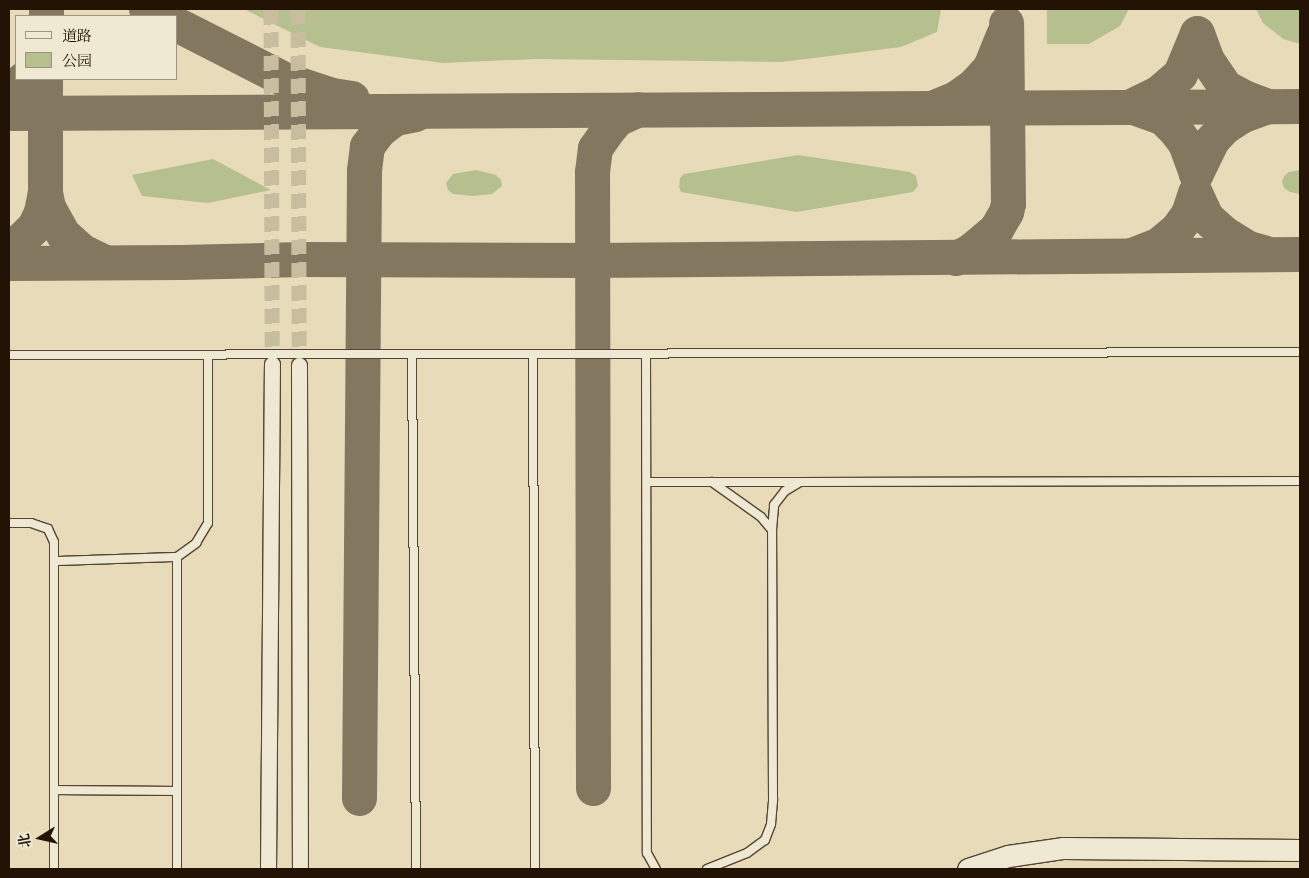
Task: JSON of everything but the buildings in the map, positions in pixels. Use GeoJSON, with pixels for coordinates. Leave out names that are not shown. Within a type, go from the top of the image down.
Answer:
{"type":"FeatureCollection","features":[{"type":"Feature","properties":{"kind":"street"},"geometry":{"type":"LineString","coordinates":[[268,869],[272,364]]}},
{"type":"Feature","properties":{"kind":"street"},"geometry":{"type":"LineString","coordinates":[[299,365],[300,869]]}},
{"type":"Feature","properties":{"kind":"street"},"geometry":{"type":"LineString","coordinates":[[968,869],[1008,856],[1063,848],[1300,850]]}},
{"type":"Feature","properties":{"kind":"lane"},"geometry":{"type":"LineString","coordinates":[[9,355],[1300,352]]}},
{"type":"Feature","properties":{"kind":"lane"},"geometry":{"type":"LineString","coordinates":[[55,561],[177,557],[196,543],[208,523],[208,354]]}},
{"type":"Feature","properties":{"kind":"lane"},"geometry":{"type":"LineString","coordinates":[[412,354],[416,869]]}},
{"type":"Feature","properties":{"kind":"lane"},"geometry":{"type":"LineString","coordinates":[[533,354],[535,869]]}},
{"type":"Feature","properties":{"kind":"lane"},"geometry":{"type":"LineString","coordinates":[[646,354],[647,853],[656,869]]}},
{"type":"Feature","properties":{"kind":"lane"},"geometry":{"type":"LineString","coordinates":[[646,482],[1300,481]]}},
{"type":"Feature","properties":{"kind":"lane"},"geometry":{"type":"LineString","coordinates":[[712,482],[761,517],[772,530]]}},
{"type":"Feature","properties":{"kind":"lane"},"geometry":{"type":"LineString","coordinates":[[707,869],[747,853],[765,840],[771,824],[774,799],[772,530],[774,505],[785,491],[800,482]]}},
{"type":"Feature","properties":{"kind":"lane"},"geometry":{"type":"LineString","coordinates":[[9,523],[31,523],[48,529],[54,542],[54,869]]}},
{"type":"Feature","properties":{"kind":"lane"},"geometry":{"type":"LineString","coordinates":[[177,557],[177,869]]}},
{"type":"Feature","properties":{"kind":"lane"},"geometry":{"type":"LineString","coordinates":[[54,790],[177,791]]}},
{"type":"Feature","properties":{"kind":"green space"},"geometry":{"type":"Polygon","coordinates":[[[244,9],[941,9],[937,32],[901,47],[782,62],[536,59],[443,63],[320,47],[244,9]]]}},
{"type":"Feature","properties":{"kind":"green space"},"geometry":{"type":"Polygon","coordinates":[[[1047,9],[1129,9],[1120,26],[1089,44],[1047,44],[1047,9]]]}},
{"type":"Feature","properties":{"kind":"green space"},"geometry":{"type":"Polygon","coordinates":[[[1256,9],[1300,9],[1300,44],[1283,39],[1263,23],[1256,9]]]}},
{"type":"Feature","properties":{"kind":"green space"},"geometry":{"type":"Polygon","coordinates":[[[798,155],[910,172],[916,176],[918,186],[913,192],[797,212],[681,192],[679,187],[680,178],[684,174],[798,155]]]}},
{"type":"Feature","properties":{"kind":"green space"},"geometry":{"type":"Polygon","coordinates":[[[213,159],[271,190],[208,203],[142,196],[132,175],[213,159]]]}},
{"type":"Feature","properties":{"kind":"green space"},"geometry":{"type":"Polygon","coordinates":[[[476,170],[496,175],[501,180],[502,186],[492,194],[473,196],[453,194],[448,190],[446,183],[453,174],[476,170]]]}},
{"type":"Feature","properties":{"kind":"green space"},"geometry":{"type":"Polygon","coordinates":[[[1300,170],[1300,194],[1290,192],[1284,188],[1282,182],[1284,176],[1289,172],[1300,170]]]}},
{"type":"Feature","properties":{"kind":"taxiway"},"geometry":{"type":"LineString","coordinates":[[46,9],[46,15]]}},
{"type":"Feature","properties":{"kind":"taxiway"},"geometry":{"type":"LineString","coordinates":[[146,9],[158,15]]}},
{"type":"Feature","properties":{"kind":"taxiway"},"geometry":{"type":"LineString","coordinates":[[956,258],[970,251],[996,229],[1006,212],[1008,203],[1006,23]]}},
{"type":"Feature","properties":{"kind":"taxiway"},"geometry":{"type":"LineString","coordinates":[[178,25],[286,80],[332,95],[352,98]]}},
{"type":"Feature","properties":{"kind":"taxiway"},"geometry":{"type":"LineString","coordinates":[[1131,106],[1158,93],[1180,74],[1197,33],[1207,60],[1225,87],[1246,98],[1268,106],[1241,116],[1224,127],[1212,140],[1196,173]]}},
{"type":"Feature","properties":{"kind":"taxiway"},"geometry":{"type":"LineString","coordinates":[[934,107],[956,98],[974,85],[990,67],[1003,34]]}},
{"type":"Feature","properties":{"kind":"taxiway"},"geometry":{"type":"LineString","coordinates":[[9,93],[22,80]]}},
{"type":"Feature","properties":{"kind":"taxiway"},"geometry":{"type":"LineString","coordinates":[[45,80],[45,192]]}},
{"type":"Feature","properties":{"kind":"taxiway"},"geometry":{"type":"LineString","coordinates":[[9,113],[1300,106]]}},
{"type":"Feature","properties":{"kind":"taxiway"},"geometry":{"type":"LineString","coordinates":[[1136,108],[1163,118],[1176,131],[1185,143],[1196,173]]}},
{"type":"Feature","properties":{"kind":"taxiway"},"geometry":{"type":"LineString","coordinates":[[593,788],[592,172],[595,148],[606,132],[617,119],[638,109]]}},
{"type":"Feature","properties":{"kind":"taxiway"},"geometry":{"type":"LineString","coordinates":[[359,798],[364,170],[367,146],[379,130],[395,118],[416,114]]}},
{"type":"Feature","properties":{"kind":"taxiway"},"geometry":{"type":"LineString","coordinates":[[9,251],[34,227],[41,212],[45,192],[48,207],[63,234],[82,251],[105,262]]}},
{"type":"Feature","properties":{"kind":"taxiway"},"geometry":{"type":"LineString","coordinates":[[1134,254],[1158,245],[1177,229],[1188,214],[1195,193],[1206,217],[1224,233],[1248,248],[1263,252]]}},
{"type":"Feature","properties":{"kind":"taxiway"},"geometry":{"type":"LineString","coordinates":[[9,263],[301,259],[592,260],[1300,254]]}},
{"type":"Feature","properties":{"kind":"tunnel"},"geometry":{"type":"LineString","coordinates":[[271,9],[272,364]]}},
{"type":"Feature","properties":{"kind":"tunnel"},"geometry":{"type":"LineString","coordinates":[[298,9],[299,365]]}}]}
